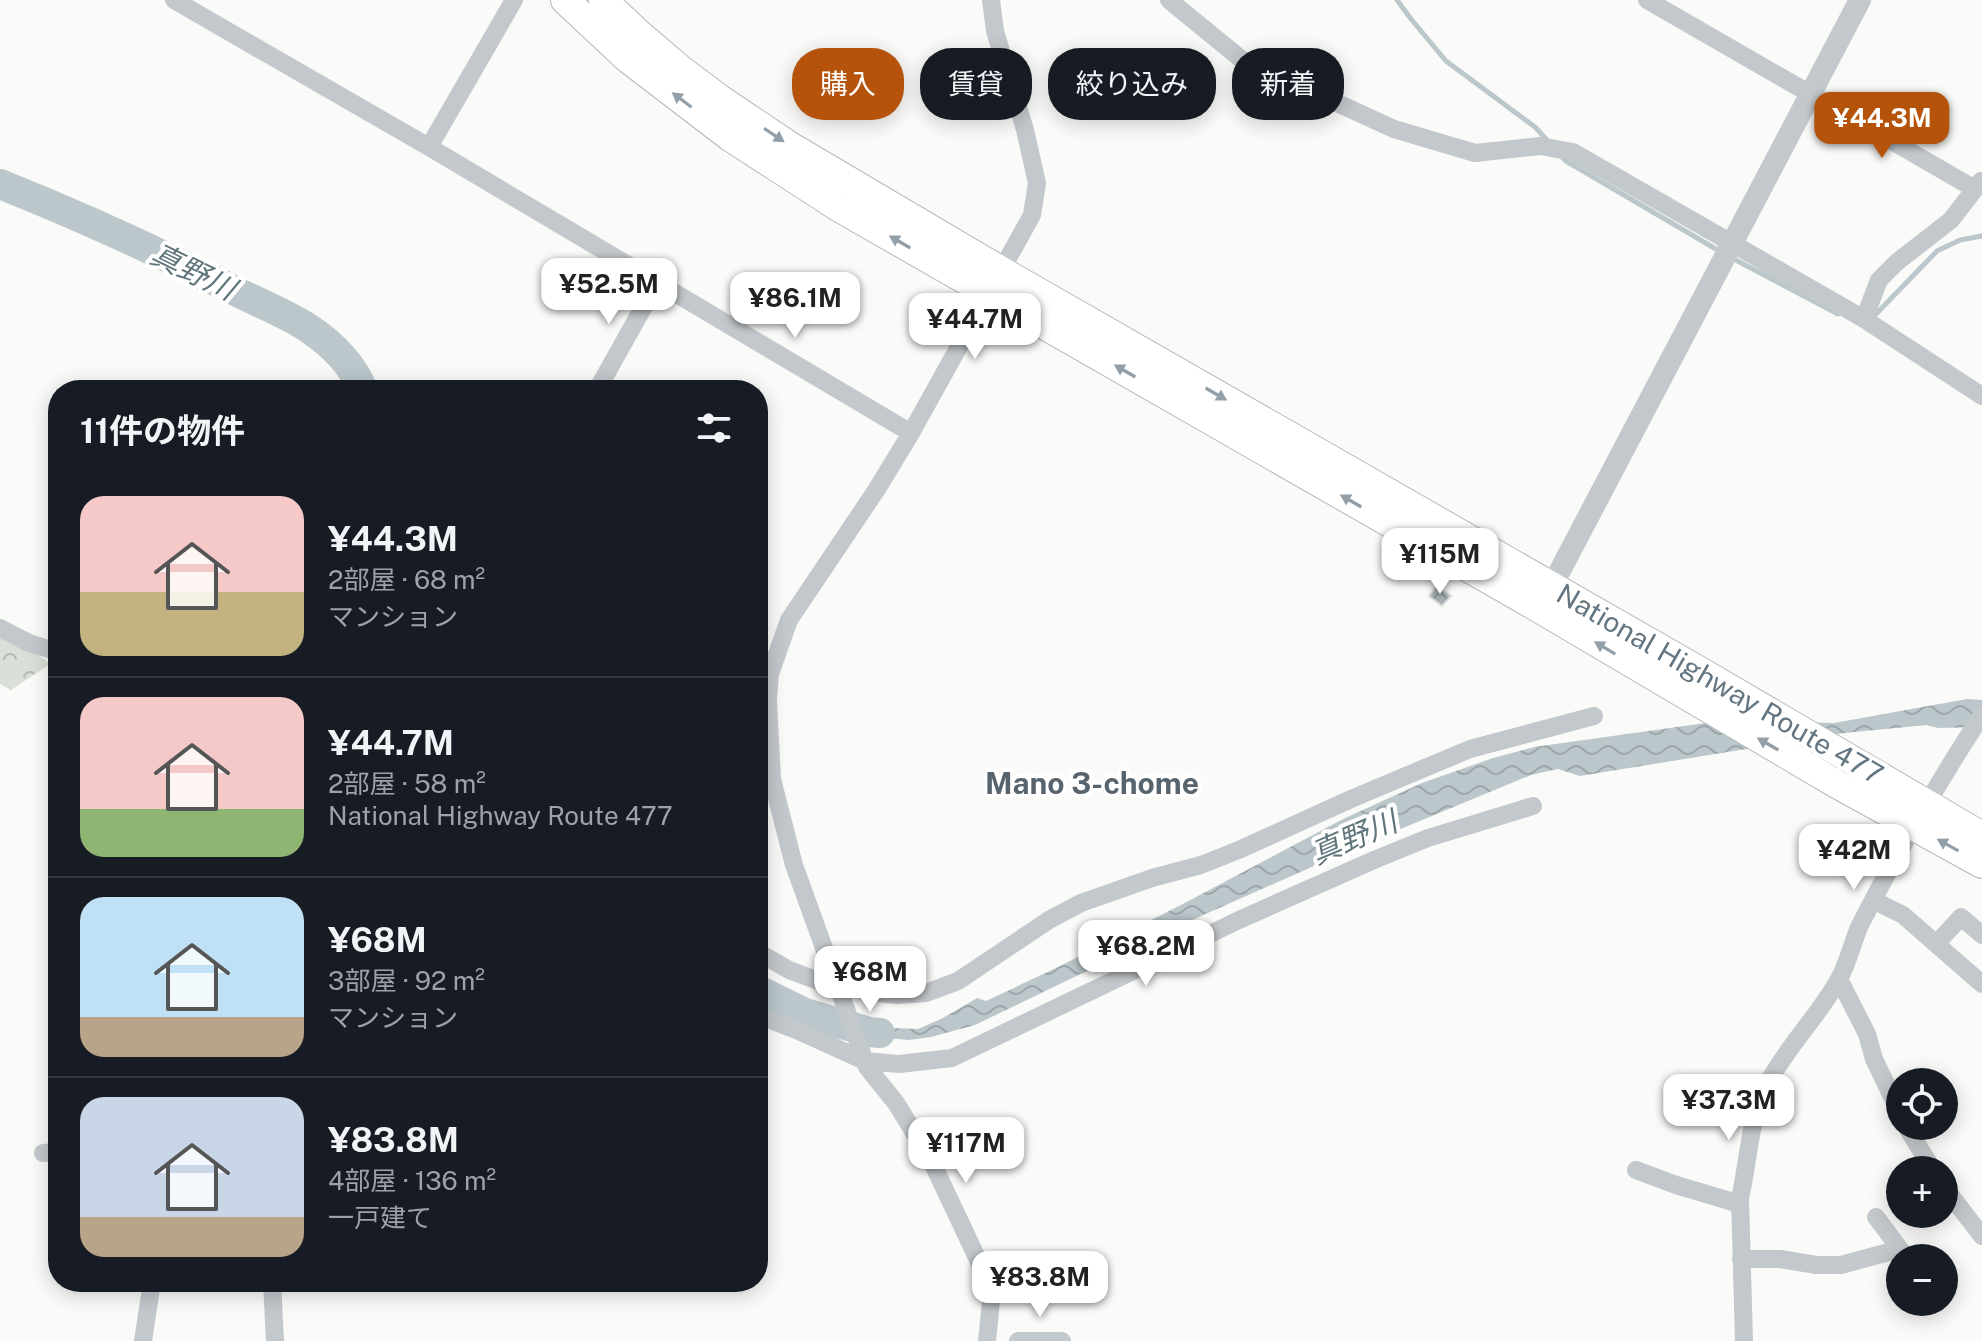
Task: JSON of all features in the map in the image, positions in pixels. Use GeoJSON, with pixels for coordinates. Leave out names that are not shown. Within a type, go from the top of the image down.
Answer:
{"type":"FeatureCollection","features":[{"type":"Feature","properties":{"kind":"highway","name":"National Highway Route 477"},"geometry":{"type":"LineString","coordinates":[[565,0],[628,59],[730,137],[838,207],[995,282]]}},
{"type":"Feature","properties":{"kind":"highway","name":"National Highway Route 477"},"geometry":{"type":"LineString","coordinates":[[603,0],[659,52],[720,99],[995,282],[1546,598],[1698,670],[1864,767],[1982,864]]}},
{"type":"Feature","properties":{"kind":"highway","name":"National Highway Route 477"},"geometry":{"type":"LineString","coordinates":[[1546,598],[1671,687],[1835,783],[1982,836]]}},
{"type":"Feature","properties":{"kind":"street"},"geometry":{"type":"LineString","coordinates":[[174,0],[429,147],[911,433]]}},
{"type":"Feature","properties":{"kind":"street"},"geometry":{"type":"LineString","coordinates":[[429,147],[514,0]]}},
{"type":"Feature","properties":{"kind":"street"},"geometry":{"type":"LineString","coordinates":[[987,1341],[991,1301],[987,1279],[931,1160],[862,1056],[794,865],[772,779],[768,700],[770,674],[789,620],[911,433],[1032,215],[1037,183],[1025,130],[995,31],[991,0]]}},
{"type":"Feature","properties":{"kind":"street"},"geometry":{"type":"LineString","coordinates":[[1169,0],[1241,59],[1394,129],[1475,153],[1540,146],[1573,152],[1864,319],[1982,396]]}},
{"type":"Feature","properties":{"kind":"street"},"geometry":{"type":"LineString","coordinates":[[1647,0],[1811,94],[1978,184],[1951,220],[1879,280],[1864,319]]}},
{"type":"Feature","properties":{"kind":"street"},"geometry":{"type":"LineString","coordinates":[[1546,598],[1860,0]]}},
{"type":"Feature","properties":{"kind":"street"},"geometry":{"type":"LineString","coordinates":[[603,380],[657,283]]}},
{"type":"Feature","properties":{"kind":"street"},"geometry":{"type":"LineString","coordinates":[[0,628],[48,649]]}},
{"type":"Feature","properties":{"kind":"street"},"geometry":{"type":"LineString","coordinates":[[1744,1341],[1740,1204],[1753,1125],[1768,1082],[1839,979],[1873,900],[1920,815],[1982,715]]}},
{"type":"Feature","properties":{"kind":"street"},"geometry":{"type":"LineString","coordinates":[[768,958],[789,970],[824,983],[897,995],[926,993],[958,981],[1049,920],[1081,903],[1201,865],[1470,749],[1594,716]]}},
{"type":"Feature","properties":{"kind":"street"},"geometry":{"type":"LineString","coordinates":[[768,1019],[862,1056],[899,1064],[952,1058],[1239,920],[1374,860],[1428,838],[1533,806]]}},
{"type":"Feature","properties":{"kind":"street"},"geometry":{"type":"LineString","coordinates":[[1873,900],[1903,915],[1982,984]]}},
{"type":"Feature","properties":{"kind":"street"},"geometry":{"type":"LineString","coordinates":[[1937,943],[1961,917],[1982,935]]}},
{"type":"Feature","properties":{"kind":"street"},"geometry":{"type":"LineString","coordinates":[[1839,979],[1867,1034],[1886,1084]]}},
{"type":"Feature","properties":{"kind":"street"},"geometry":{"type":"LineString","coordinates":[[1636,1170],[1740,1204]]}},
{"type":"Feature","properties":{"kind":"street"},"geometry":{"type":"LineString","coordinates":[[1958,1205],[1982,1236]]}},
{"type":"Feature","properties":{"kind":"street"},"geometry":{"type":"LineString","coordinates":[[1876,1217],[1896,1244]]}},
{"type":"Feature","properties":{"kind":"street"},"geometry":{"type":"LineString","coordinates":[[1741,1259],[1841,1265],[1886,1256]]}},
{"type":"Feature","properties":{"kind":"street"},"geometry":{"type":"LineString","coordinates":[[143,1341],[150,1292]]}},
{"type":"Feature","properties":{"kind":"street"},"geometry":{"type":"LineString","coordinates":[[273,1292],[275,1341]]}},
{"type":"Feature","properties":{"kind":"street"},"geometry":{"type":"LineString","coordinates":[[1018,1341],[1062,1341]]}},
{"type":"Feature","properties":{"kind":"green space"},"geometry":{"type":"Polygon","coordinates":[[[0,626],[48,665],[11,690],[0,684],[0,626]]]}},
{"type":"Feature","properties":{"kind":"water"},"geometry":{"type":"Polygon","coordinates":[[[1967,699],[1982,700],[1982,727],[1938,728],[1927,725],[1844,733],[1580,776],[1558,769],[1531,775],[1192,920],[975,1025],[909,1040],[866,1036],[863,1027],[918,1029],[977,998],[986,1001],[1179,906],[1343,819],[1422,783],[1493,758],[1534,747],[1727,720],[1834,723],[1967,699]]]}},
{"type":"Feature","properties":{"kind":"building"},"geometry":{"type":"Polygon","coordinates":[[[1437,585],[1451,596],[1442,606],[1429,596],[1437,585]]]}},
{"type":"Feature","properties":{"kind":"waterway"},"geometry":{"type":"LineString","coordinates":[[1397,0],[1446,61],[1535,127],[1547,140]]}},
{"type":"Feature","properties":{"kind":"waterway"},"geometry":{"type":"LineString","coordinates":[[1562,157],[1721,252]]}},
{"type":"Feature","properties":{"kind":"waterway","name":"真野川"},"geometry":{"type":"LineString","coordinates":[[0,184],[119,235],[294,319],[334,349],[358,380]]}},
{"type":"Feature","properties":{"kind":"waterway"},"geometry":{"type":"LineString","coordinates":[[1869,316],[1876,314],[1937,251],[1960,240],[1982,236]]}},
{"type":"Feature","properties":{"kind":"waterway"},"geometry":{"type":"LineString","coordinates":[[1730,257],[1838,314]]}},
{"type":"Feature","properties":{"kind":"waterway","name":"真野川"},"geometry":{"type":"LineString","coordinates":[[768,995],[805,1013],[880,1033]]}},
{"type":"Feature","properties":{"kind":"district","name":"Mano 3-chome"},"geometry":{"type":"Point","coordinates":[1092,784]}}]}
